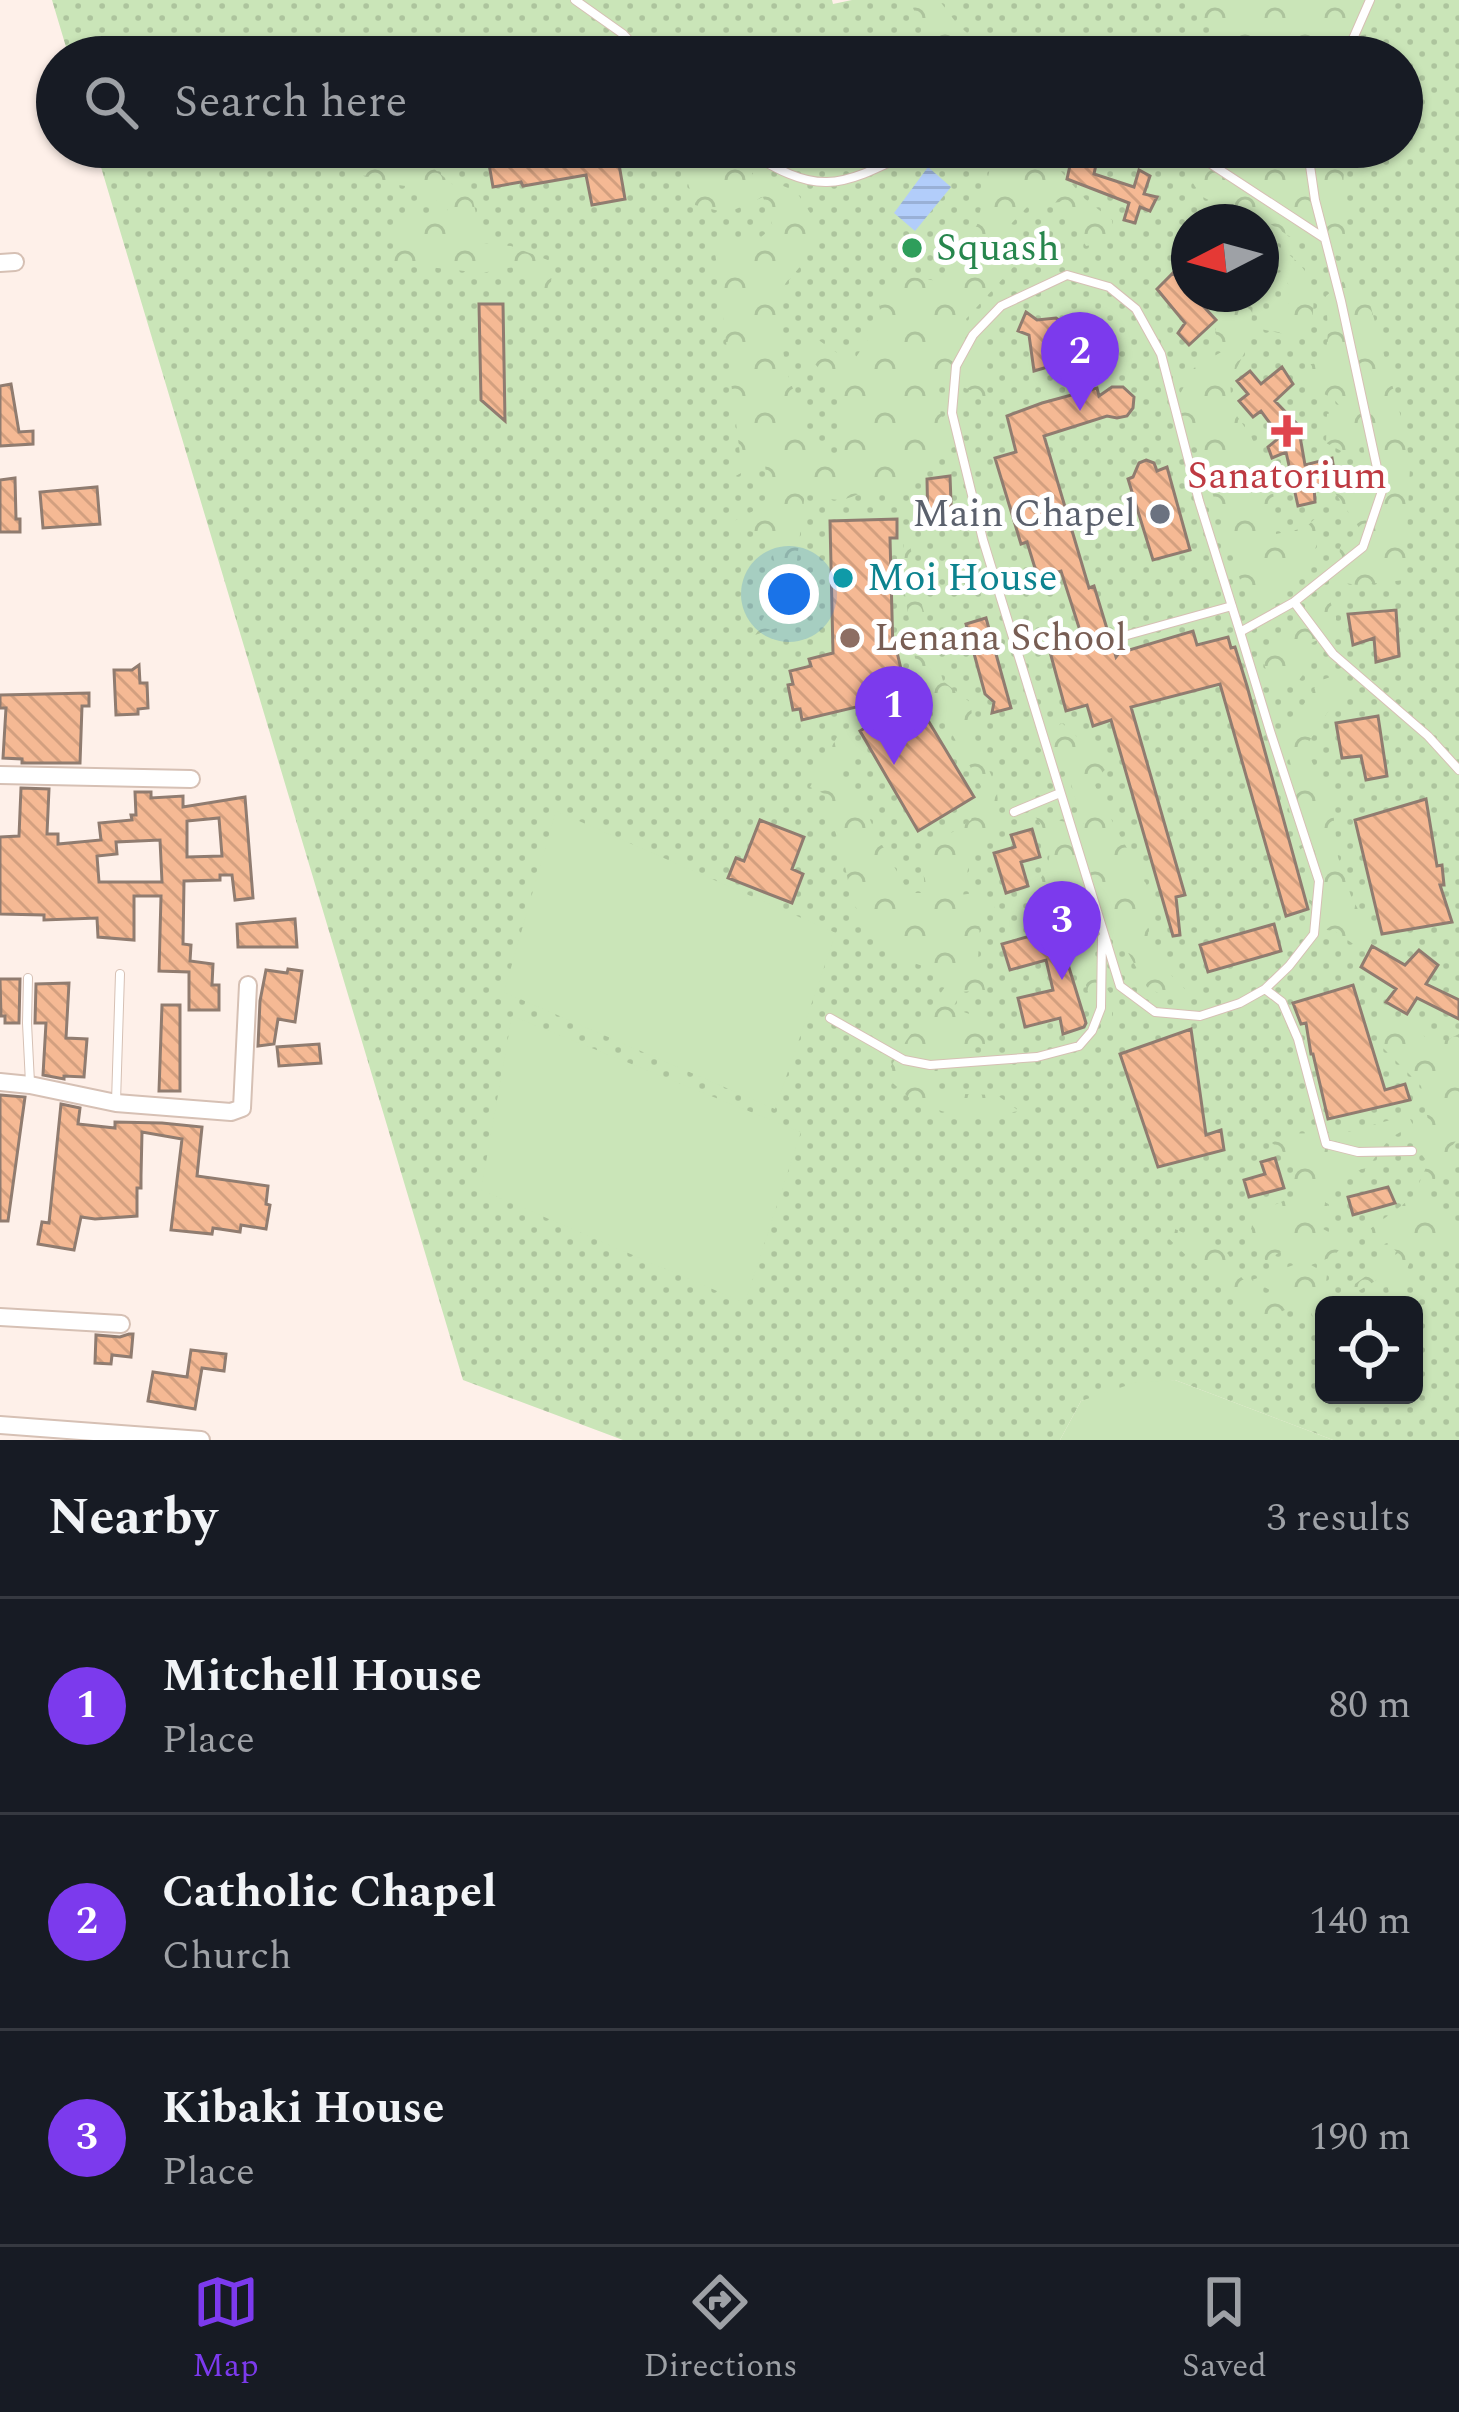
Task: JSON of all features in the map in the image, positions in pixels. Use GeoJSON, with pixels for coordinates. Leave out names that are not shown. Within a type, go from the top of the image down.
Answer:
{"type":"FeatureCollection","features":[{"type":"Feature","properties":{"kind":"street"},"geometry":{"type":"LineString","coordinates":[[0,775],[191,779]]}},
{"type":"Feature","properties":{"kind":"street"},"geometry":{"type":"LineString","coordinates":[[0,1082],[116,1103],[231,1112],[242,1108],[248,985]]}},
{"type":"Feature","properties":{"kind":"street"},"geometry":{"type":"LineString","coordinates":[[0,1317],[121,1324]]}},
{"type":"Feature","properties":{"kind":"street"},"geometry":{"type":"LineString","coordinates":[[0,1425],[201,1440]]}},
{"type":"Feature","properties":{"kind":"lane"},"geometry":{"type":"LineString","coordinates":[[575,0],[625,36]]}},
{"type":"Feature","properties":{"kind":"lane"},"geometry":{"type":"LineString","coordinates":[[1354,36],[1370,0]]}},
{"type":"Feature","properties":{"kind":"lane"},"geometry":{"type":"LineString","coordinates":[[774,168],[817,184],[850,181],[877,168]]}},
{"type":"Feature","properties":{"kind":"lane"},"geometry":{"type":"LineString","coordinates":[[1216,168],[1325,239]]}},
{"type":"Feature","properties":{"kind":"lane"},"geometry":{"type":"LineString","coordinates":[[1240,632],[1294,602],[1363,548],[1382,491],[1311,168]]}},
{"type":"Feature","properties":{"kind":"lane"},"geometry":{"type":"LineString","coordinates":[[1066,275],[1109,287],[1136,309],[1161,354],[1232,606],[1319,881],[1314,934],[1265,989],[1240,1003],[1200,1016],[1155,1012],[1120,986],[982,540],[952,413],[956,366],[974,335],[1001,305],[1066,275]]}},
{"type":"Feature","properties":{"kind":"lane"},"geometry":{"type":"LineString","coordinates":[[1294,602],[1333,654],[1428,736],[1459,770]]}},
{"type":"Feature","properties":{"kind":"lane"},"geometry":{"type":"LineString","coordinates":[[1113,639],[1232,606]]}},
{"type":"Feature","properties":{"kind":"lane"},"geometry":{"type":"LineString","coordinates":[[1013,812],[1060,794]]}},
{"type":"Feature","properties":{"kind":"lane"},"geometry":{"type":"LineString","coordinates":[[830,1018],[904,1060],[930,1065],[1037,1057],[1079,1046],[1092,1031],[1101,1008],[1102,929]]}},
{"type":"Feature","properties":{"kind":"lane"},"geometry":{"type":"LineString","coordinates":[[116,1103],[120,974]]}},
{"type":"Feature","properties":{"kind":"lane"},"geometry":{"type":"LineString","coordinates":[[28,978],[30,1085]]}},
{"type":"Feature","properties":{"kind":"lane"},"geometry":{"type":"LineString","coordinates":[[1265,989],[1282,1002],[1298,1039],[1326,1144],[1358,1152],[1412,1151]]}},
{"type":"Feature","properties":{"kind":"green space","name":"Lenana School"},"geometry":{"type":"Polygon","coordinates":[[[52,0],[832,0],[833,4],[852,0],[1459,0],[1459,1440],[1333,1440],[1175,1380],[1081,1401],[1060,1440],[623,1440],[463,1380],[101,168],[1423,168],[1423,36],[63,36],[52,0]]]}},
{"type":"Feature","properties":{"kind":"green space"},"geometry":{"type":"Polygon","coordinates":[[[910,0],[939,0],[971,36],[928,36],[910,0]]]}},
{"type":"Feature","properties":{"kind":"green space"},"geometry":{"type":"Polygon","coordinates":[[[1189,0],[1383,0],[1366,36],[1220,36],[1219,25],[1202,21],[1189,0]]]}},
{"type":"Feature","properties":{"kind":"green space"},"geometry":{"type":"Polygon","coordinates":[[[340,168],[433,168],[473,201],[483,243],[511,246],[553,262],[550,292],[513,267],[482,273],[393,263],[396,213],[430,215],[448,210],[420,188],[340,168]]]}},
{"type":"Feature","properties":{"kind":"green space"},"geometry":{"type":"Polygon","coordinates":[[[683,168],[755,168],[752,174],[796,191],[818,225],[803,263],[780,291],[780,338],[788,375],[817,456],[842,452],[841,403],[833,384],[799,348],[814,337],[852,363],[881,320],[878,291],[897,275],[938,281],[977,225],[990,168],[1058,168],[1085,199],[1112,220],[1115,241],[1086,246],[1060,202],[1028,206],[1010,225],[1016,264],[966,319],[985,360],[987,398],[937,375],[935,390],[951,456],[929,456],[913,487],[889,495],[865,490],[835,500],[805,492],[797,560],[801,606],[780,627],[755,635],[779,585],[768,530],[760,533],[724,526],[767,504],[765,460],[732,478],[710,483],[740,455],[714,244],[761,237],[773,227],[763,197],[727,213],[695,205],[683,168]]]}},
{"type":"Feature","properties":{"kind":"green space"},"geometry":{"type":"Polygon","coordinates":[[[1184,168],[1344,168],[1347,259],[1279,230],[1279,204],[1216,204],[1201,196],[1184,168]]]}},
{"type":"Feature","properties":{"kind":"green space"},"geometry":{"type":"Polygon","coordinates":[[[1279,247],[1304,270],[1313,292],[1311,326],[1289,335],[1256,328],[1279,312],[1279,307],[1297,300],[1280,270],[1279,247]]]}},
{"type":"Feature","properties":{"kind":"green space"},"geometry":{"type":"Polygon","coordinates":[[[1346,279],[1367,293],[1404,428],[1410,466],[1405,580],[1338,582],[1340,547],[1360,529],[1335,493],[1356,475],[1368,473],[1363,445],[1354,440],[1345,453],[1326,443],[1327,414],[1343,410],[1333,398],[1310,388],[1305,365],[1325,362],[1326,296],[1346,279]]]}},
{"type":"Feature","properties":{"kind":"green space"},"geometry":{"type":"Polygon","coordinates":[[[1220,312],[1252,312],[1249,344],[1230,381],[1232,409],[1251,436],[1273,490],[1276,534],[1305,528],[1321,513],[1328,518],[1310,561],[1265,603],[1243,589],[1199,451],[1168,416],[1194,368],[1223,351],[1215,332],[1220,312]]]}},
{"type":"Feature","properties":{"kind":"green space"},"geometry":{"type":"Polygon","coordinates":[[[906,525],[943,681],[971,703],[975,737],[997,794],[991,833],[967,875],[957,873],[960,895],[982,892],[995,907],[980,921],[978,960],[985,990],[961,992],[953,1008],[983,1019],[985,1044],[963,1049],[946,1076],[927,1086],[997,1095],[1019,1111],[968,1119],[915,1103],[885,1076],[945,987],[929,968],[898,958],[853,904],[830,815],[831,797],[810,787],[837,737],[856,753],[842,765],[838,782],[860,796],[909,893],[925,893],[922,852],[971,820],[982,788],[917,671],[901,569],[906,525]]]}},
{"type":"Feature","properties":{"kind":"green space"},"geometry":{"type":"Polygon","coordinates":[[[1328,596],[1336,631],[1307,645],[1311,664],[1296,684],[1271,687],[1263,660],[1284,634],[1328,596]]]}},
{"type":"Feature","properties":{"kind":"green space"},"geometry":{"type":"Polygon","coordinates":[[[1339,674],[1342,696],[1305,748],[1332,802],[1338,857],[1352,899],[1372,932],[1355,945],[1334,931],[1306,927],[1311,887],[1285,796],[1293,773],[1285,743],[1286,722],[1319,681],[1339,674]]]}},
{"type":"Feature","properties":{"kind":"green space"},"geometry":{"type":"Polygon","coordinates":[[[1062,723],[1109,766],[1093,781],[1154,900],[1148,929],[1154,952],[1189,993],[1169,999],[1147,987],[1120,938],[1087,914],[1075,922],[1085,958],[1112,996],[1112,1028],[1092,1005],[1061,904],[1017,901],[1038,882],[1048,862],[1048,840],[1034,815],[1084,826],[1068,774],[1035,744],[1062,723]]]}},
{"type":"Feature","properties":{"kind":"green space"},"geometry":{"type":"Polygon","coordinates":[[[556,811],[836,933],[775,1109],[504,992],[556,811]]]}},
{"type":"Feature","properties":{"kind":"green space"},"geometry":{"type":"Polygon","coordinates":[[[512,1016],[801,1132],[745,1303],[481,1190],[512,1016]]]}},
{"type":"Feature","properties":{"kind":"green space"},"geometry":{"type":"Polygon","coordinates":[[[1403,1019],[1416,1024],[1429,1043],[1459,1034],[1459,1137],[1452,1146],[1454,1157],[1439,1169],[1428,1197],[1443,1217],[1459,1226],[1459,1246],[1419,1246],[1406,1274],[1403,1296],[1390,1296],[1385,1275],[1360,1290],[1348,1289],[1398,1253],[1387,1243],[1370,1250],[1370,1229],[1413,1197],[1428,1163],[1411,1140],[1428,1120],[1421,1086],[1382,1047],[1382,1021],[1403,1019]]]}},
{"type":"Feature","properties":{"kind":"green space"},"geometry":{"type":"Polygon","coordinates":[[[1408,1115],[1413,1125],[1390,1138],[1367,1168],[1336,1178],[1320,1196],[1334,1212],[1323,1229],[1346,1241],[1334,1256],[1311,1265],[1327,1274],[1325,1291],[1330,1296],[1315,1296],[1315,1322],[1310,1310],[1291,1307],[1266,1319],[1161,1231],[1175,1229],[1228,1254],[1260,1298],[1275,1293],[1252,1280],[1299,1263],[1283,1250],[1266,1261],[1249,1237],[1255,1214],[1294,1196],[1294,1161],[1272,1143],[1283,1134],[1348,1132],[1408,1115]]]}},
{"type":"Feature","properties":{"kind":"green space"},"geometry":{"type":"Polygon","coordinates":[[[1175,1380],[1333,1440],[1060,1440],[1081,1401],[1134,1383],[1175,1380]]]}},
{"type":"Feature","properties":{"kind":"water"},"geometry":{"type":"Polygon","coordinates":[[[927,168],[951,187],[915,231],[894,213],[927,168]]]}},
{"type":"Feature","properties":{"kind":"building"},"geometry":{"type":"Polygon","coordinates":[[[490,168],[620,168],[625,199],[592,205],[586,175],[493,187],[490,168]]]}},
{"type":"Feature","properties":{"kind":"building"},"geometry":{"type":"Polygon","coordinates":[[[1069,168],[1095,168],[1094,174],[1134,187],[1139,170],[1150,176],[1144,194],[1157,197],[1150,211],[1140,207],[1135,223],[1124,220],[1129,203],[1067,179],[1069,168]]]}},
{"type":"Feature","properties":{"kind":"building"},"geometry":{"type":"Polygon","coordinates":[[[1171,275],[1171,306],[1157,289],[1171,275]]]}},
{"type":"Feature","properties":{"kind":"building"},"geometry":{"type":"Polygon","coordinates":[[[479,304],[503,304],[505,421],[481,400],[479,304]]]}},
{"type":"Feature","properties":{"kind":"building"},"geometry":{"type":"Polygon","coordinates":[[[1026,312],[1037,320],[1056,318],[1074,327],[1081,352],[1034,371],[1029,335],[1018,331],[1026,312]]]}},
{"type":"Feature","properties":{"kind":"building"},"geometry":{"type":"Polygon","coordinates":[[[1176,312],[1209,312],[1216,320],[1189,345],[1178,333],[1185,323],[1176,312]]]}},
{"type":"Feature","properties":{"kind":"building","name":"Sanatorium"},"geometry":{"type":"Polygon","coordinates":[[[1282,367],[1293,384],[1275,401],[1298,425],[1305,465],[1332,458],[1336,481],[1314,486],[1315,502],[1298,506],[1286,452],[1272,458],[1268,447],[1280,437],[1261,411],[1253,417],[1239,401],[1248,394],[1237,381],[1250,371],[1261,384],[1282,367]]]}},
{"type":"Feature","properties":{"kind":"building"},"geometry":{"type":"Polygon","coordinates":[[[11,384],[19,432],[33,431],[33,444],[0,446],[0,386],[11,384]]]}},
{"type":"Feature","properties":{"kind":"building"},"geometry":{"type":"Polygon","coordinates":[[[1112,387],[1123,387],[1134,397],[1127,416],[1107,416],[1044,436],[1089,588],[1094,586],[1108,632],[1106,642],[1116,657],[1193,631],[1197,645],[1228,637],[1247,686],[1308,909],[1286,916],[1220,684],[1131,707],[1185,895],[1176,897],[1180,935],[1173,936],[1111,720],[1093,726],[1087,705],[1066,711],[1050,652],[1083,640],[1061,571],[1038,578],[1027,542],[1021,544],[995,458],[1016,452],[1007,416],[1097,388],[1099,396],[1112,387]]]}},
{"type":"Feature","properties":{"kind":"building","name":"Main Chapel"},"geometry":{"type":"Polygon","coordinates":[[[1146,460],[1157,471],[1167,467],[1190,550],[1153,560],[1128,479],[1146,460]]]}},
{"type":"Feature","properties":{"kind":"building"},"geometry":{"type":"Polygon","coordinates":[[[950,476],[952,528],[928,528],[927,479],[950,476]]]}},
{"type":"Feature","properties":{"kind":"building"},"geometry":{"type":"Polygon","coordinates":[[[15,478],[20,532],[0,532],[0,480],[15,478]]]}},
{"type":"Feature","properties":{"kind":"building"},"geometry":{"type":"Polygon","coordinates":[[[97,487],[100,524],[43,528],[40,492],[97,487]]]}},
{"type":"Feature","properties":{"kind":"building"},"geometry":{"type":"Polygon","coordinates":[[[897,519],[897,538],[890,538],[893,653],[897,652],[907,695],[802,720],[800,709],[793,710],[790,671],[811,666],[809,659],[833,653],[830,521],[897,519]]]}},
{"type":"Feature","properties":{"kind":"building"},"geometry":{"type":"Polygon","coordinates":[[[1396,610],[1399,656],[1376,662],[1374,638],[1353,645],[1348,614],[1396,610]]]}},
{"type":"Feature","properties":{"kind":"building"},"geometry":{"type":"Polygon","coordinates":[[[986,618],[1011,708],[992,713],[994,702],[985,694],[966,624],[986,618]]]}},
{"type":"Feature","properties":{"kind":"building"},"geometry":{"type":"Polygon","coordinates":[[[139,665],[140,683],[147,683],[148,708],[138,709],[138,714],[116,715],[114,670],[139,665]]]}},
{"type":"Feature","properties":{"kind":"building"},"geometry":{"type":"Polygon","coordinates":[[[89,693],[89,706],[82,706],[80,763],[22,763],[22,759],[3,758],[6,708],[0,708],[0,695],[89,693]]]}},
{"type":"Feature","properties":{"kind":"building"},"geometry":{"type":"Polygon","coordinates":[[[914,697],[974,797],[918,831],[860,731],[914,697]]]}},
{"type":"Feature","properties":{"kind":"building"},"geometry":{"type":"Polygon","coordinates":[[[1378,716],[1387,776],[1366,780],[1361,756],[1342,758],[1336,723],[1378,716]]]}},
{"type":"Feature","properties":{"kind":"building"},"geometry":{"type":"Polygon","coordinates":[[[21,788],[49,789],[47,834],[58,834],[58,844],[101,840],[99,823],[132,820],[135,792],[151,792],[151,798],[183,796],[183,807],[245,797],[253,898],[235,900],[232,875],[184,881],[183,944],[191,945],[190,961],[213,964],[212,985],[219,985],[219,1010],[189,1010],[189,972],[159,971],[161,896],[134,896],[134,940],[98,937],[97,918],[44,920],[44,915],[0,914],[0,837],[19,836],[21,788]],[[219,818],[187,821],[187,857],[222,856],[219,818]],[[160,840],[116,842],[117,854],[97,856],[99,882],[162,882],[160,840]]]}},
{"type":"Feature","properties":{"kind":"building"},"geometry":{"type":"Polygon","coordinates":[[[1426,799],[1437,866],[1442,865],[1444,885],[1440,885],[1452,922],[1382,934],[1355,820],[1426,799]]]}},
{"type":"Feature","properties":{"kind":"building"},"geometry":{"type":"Polygon","coordinates":[[[760,820],[804,837],[792,869],[803,874],[792,903],[728,878],[736,858],[744,861],[760,820]]]}},
{"type":"Feature","properties":{"kind":"building"},"geometry":{"type":"Polygon","coordinates":[[[1032,829],[1040,857],[1021,862],[1028,886],[1006,893],[994,853],[1015,847],[1011,835],[1032,829]]]}},
{"type":"Feature","properties":{"kind":"building"},"geometry":{"type":"Polygon","coordinates":[[[1052,912],[1086,1023],[1063,1034],[1060,1018],[1025,1027],[1018,998],[1053,990],[1046,960],[1010,970],[1002,944],[1034,935],[1029,919],[1052,912]]]}},
{"type":"Feature","properties":{"kind":"building"},"geometry":{"type":"Polygon","coordinates":[[[295,919],[297,947],[238,947],[237,924],[295,919]]]}},
{"type":"Feature","properties":{"kind":"building"},"geometry":{"type":"Polygon","coordinates":[[[1274,924],[1281,951],[1208,972],[1200,945],[1274,924]]]}},
{"type":"Feature","properties":{"kind":"building"},"geometry":{"type":"Polygon","coordinates":[[[1372,946],[1405,965],[1419,950],[1438,965],[1426,984],[1459,1000],[1459,1019],[1417,998],[1407,1014],[1386,1002],[1396,989],[1361,967],[1372,946]]]}},
{"type":"Feature","properties":{"kind":"building"},"geometry":{"type":"Polygon","coordinates":[[[288,969],[302,971],[295,1022],[278,1019],[274,1044],[258,1046],[266,970],[287,973],[288,969]]]}},
{"type":"Feature","properties":{"kind":"building"},"geometry":{"type":"Polygon","coordinates":[[[0,979],[20,979],[19,1023],[5,1023],[1,1016],[0,979]]]}},
{"type":"Feature","properties":{"kind":"building"},"geometry":{"type":"Polygon","coordinates":[[[69,983],[66,1038],[87,1039],[84,1077],[64,1079],[43,1075],[46,1023],[35,1023],[36,984],[69,983]]]}},
{"type":"Feature","properties":{"kind":"building"},"geometry":{"type":"Polygon","coordinates":[[[1353,985],[1385,1090],[1405,1084],[1410,1100],[1328,1119],[1306,1023],[1301,1024],[1293,1003],[1353,985]]]}},
{"type":"Feature","properties":{"kind":"building"},"geometry":{"type":"Polygon","coordinates":[[[162,1005],[180,1005],[180,1091],[159,1091],[162,1005]]]}},
{"type":"Feature","properties":{"kind":"building"},"geometry":{"type":"Polygon","coordinates":[[[1191,1029],[1206,1135],[1221,1130],[1224,1150],[1158,1167],[1120,1054],[1191,1029]]]}},
{"type":"Feature","properties":{"kind":"building"},"geometry":{"type":"Polygon","coordinates":[[[319,1044],[321,1063],[279,1066],[277,1047],[319,1044]]]}},
{"type":"Feature","properties":{"kind":"building"},"geometry":{"type":"Polygon","coordinates":[[[0,1095],[25,1097],[8,1221],[0,1221],[0,1095]]]}},
{"type":"Feature","properties":{"kind":"building"},"geometry":{"type":"Polygon","coordinates":[[[61,1104],[80,1108],[78,1124],[202,1127],[197,1176],[268,1186],[266,1229],[241,1225],[240,1232],[213,1228],[212,1234],[171,1230],[182,1139],[142,1132],[137,1216],[81,1217],[74,1250],[38,1244],[42,1222],[49,1223],[61,1104]]]}},
{"type":"Feature","properties":{"kind":"building"},"geometry":{"type":"Polygon","coordinates":[[[1275,1158],[1284,1188],[1249,1197],[1244,1180],[1265,1174],[1261,1162],[1275,1158]]]}},
{"type":"Feature","properties":{"kind":"building"},"geometry":{"type":"Polygon","coordinates":[[[1388,1187],[1395,1203],[1353,1215],[1348,1197],[1388,1187]]]}},
{"type":"Feature","properties":{"kind":"building"},"geometry":{"type":"Polygon","coordinates":[[[133,1334],[131,1357],[112,1355],[111,1364],[95,1363],[96,1335],[133,1334]]]}},
{"type":"Feature","properties":{"kind":"building"},"geometry":{"type":"Polygon","coordinates":[[[191,1350],[226,1354],[224,1371],[202,1368],[195,1409],[148,1401],[153,1372],[187,1377],[191,1350]]]}},
{"type":"Feature","properties":{"kind":"place","name":"Squash"},"geometry":{"type":"Point","coordinates":[912,248]}},
{"type":"Feature","properties":{"kind":"place","name":"Catholic Chapel"},"geometry":{"type":"Point","coordinates":[1080,411]}},
{"type":"Feature","properties":{"kind":"place","name":"Sanatorium"},"geometry":{"type":"Point","coordinates":[1287,431]}},
{"type":"Feature","properties":{"kind":"place","name":"Main Chapel"},"geometry":{"type":"Point","coordinates":[1160,514]}},
{"type":"Feature","properties":{"kind":"place","name":"Moi House"},"geometry":{"type":"Point","coordinates":[843,578]}},
{"type":"Feature","properties":{"kind":"place","name":"Lenana School"},"geometry":{"type":"Point","coordinates":[850,638]}},
{"type":"Feature","properties":{"kind":"place","name":"Mitchell House"},"geometry":{"type":"Point","coordinates":[894,765]}},
{"type":"Feature","properties":{"kind":"place","name":"Kibaki House"},"geometry":{"type":"Point","coordinates":[1062,980]}}]}
